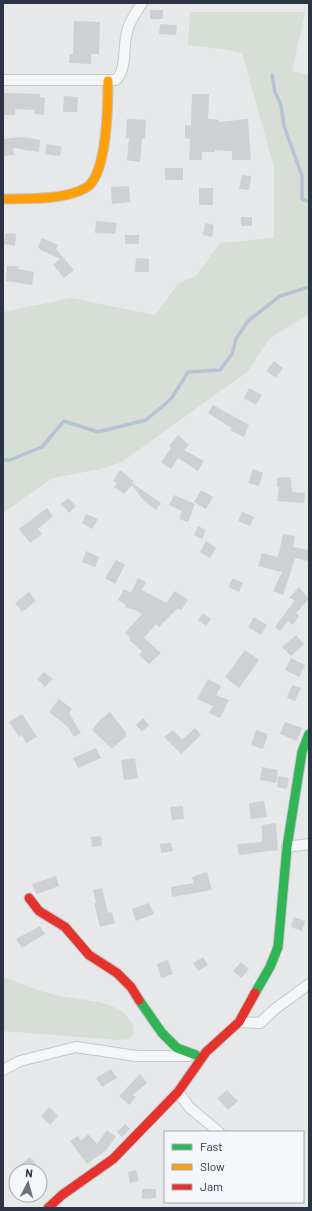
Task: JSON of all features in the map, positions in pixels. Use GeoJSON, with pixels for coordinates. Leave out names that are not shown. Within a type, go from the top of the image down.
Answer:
{"type":"FeatureCollection","features":[{"type":"Feature","properties":{"kind":"street"},"geometry":{"type":"LineString","coordinates":[[3,80],[108,82],[116,80],[120,76],[128,27],[142,3]]}},
{"type":"Feature","properties":{"kind":"street"},"geometry":{"type":"LineString","coordinates":[[3,199],[40,199],[83,190],[94,181],[101,166],[104,147],[108,82]]}},
{"type":"Feature","properties":{"kind":"street"},"geometry":{"type":"LineString","coordinates":[[48,1208],[62,1195],[113,1159],[178,1092],[201,1054],[239,1022],[270,967],[278,947],[287,847],[302,752],[309,734]]}},
{"type":"Feature","properties":{"kind":"street"},"geometry":{"type":"LineString","coordinates":[[287,847],[309,844]]}},
{"type":"Feature","properties":{"kind":"street"},"geometry":{"type":"LineString","coordinates":[[29,898],[39,911],[65,927],[89,955],[117,973],[131,988],[145,1011],[162,1033],[177,1048],[201,1054]]}},
{"type":"Feature","properties":{"kind":"street"},"geometry":{"type":"LineString","coordinates":[[239,1022],[260,1023],[275,1008],[309,984]]}},
{"type":"Feature","properties":{"kind":"street"},"geometry":{"type":"LineString","coordinates":[[3,1070],[20,1062],[76,1048],[136,1056],[201,1054]]}},
{"type":"Feature","properties":{"kind":"street"},"geometry":{"type":"LineString","coordinates":[[178,1092],[190,1108],[218,1131]]}},
{"type":"Feature","properties":{"kind":"shaded area"},"geometry":{"type":"Polygon","coordinates":[[[190,12],[305,12],[292,71],[309,75],[309,314],[270,338],[248,371],[122,462],[101,469],[52,478],[3,513],[3,312],[71,298],[155,315],[178,284],[197,275],[220,243],[274,238],[274,167],[242,53],[188,45],[190,12]]]}},
{"type":"Feature","properties":{"kind":"shaded area"},"geometry":{"type":"Polygon","coordinates":[[[3,977],[49,993],[64,997],[95,1001],[114,1007],[122,1012],[131,1022],[133,1026],[132,1036],[130,1039],[119,1040],[3,1031],[3,977]]]}},
{"type":"Feature","properties":{"kind":"building"},"geometry":{"type":"Polygon","coordinates":[[[150,10],[163,10],[163,19],[150,19],[150,10]]]}},
{"type":"Feature","properties":{"kind":"building"},"geometry":{"type":"Polygon","coordinates":[[[74,21],[100,22],[99,54],[91,54],[91,64],[69,63],[70,54],[73,54],[74,21]]]}},
{"type":"Feature","properties":{"kind":"building"},"geometry":{"type":"Polygon","coordinates":[[[160,24],[177,25],[176,35],[159,34],[160,24]]]}},
{"type":"Feature","properties":{"kind":"building"},"geometry":{"type":"Polygon","coordinates":[[[3,93],[40,94],[40,97],[45,98],[44,115],[34,114],[34,110],[15,109],[15,115],[3,115],[3,93]]]}},
{"type":"Feature","properties":{"kind":"building"},"geometry":{"type":"Polygon","coordinates":[[[192,94],[209,94],[208,119],[219,120],[219,122],[248,119],[251,160],[232,160],[232,151],[215,150],[215,152],[202,152],[202,160],[189,160],[190,139],[185,138],[185,125],[191,126],[192,94]]]}},
{"type":"Feature","properties":{"kind":"building"},"geometry":{"type":"Polygon","coordinates":[[[64,96],[78,97],[77,112],[63,112],[64,96]]]}},
{"type":"Feature","properties":{"kind":"building"},"geometry":{"type":"Polygon","coordinates":[[[127,119],[146,120],[145,139],[142,139],[140,162],[127,160],[129,138],[126,138],[127,119]]]}},
{"type":"Feature","properties":{"kind":"building"},"geometry":{"type":"Polygon","coordinates":[[[22,137],[40,140],[39,152],[13,148],[14,155],[3,156],[3,139],[22,137]]]}},
{"type":"Feature","properties":{"kind":"building"},"geometry":{"type":"Polygon","coordinates":[[[47,144],[62,147],[60,156],[45,154],[47,144]]]}},
{"type":"Feature","properties":{"kind":"building"},"geometry":{"type":"Polygon","coordinates":[[[165,168],[183,168],[183,180],[165,180],[165,168]]]}},
{"type":"Feature","properties":{"kind":"building"},"geometry":{"type":"Polygon","coordinates":[[[242,175],[251,176],[249,190],[239,189],[242,175]]]}},
{"type":"Feature","properties":{"kind":"building"},"geometry":{"type":"Polygon","coordinates":[[[129,186],[130,202],[112,204],[111,187],[129,186]]]}},
{"type":"Feature","properties":{"kind":"building"},"geometry":{"type":"Polygon","coordinates":[[[199,188],[213,188],[213,205],[199,205],[199,188]]]}},
{"type":"Feature","properties":{"kind":"building"},"geometry":{"type":"Polygon","coordinates":[[[241,217],[252,217],[252,226],[241,226],[241,217]]]}},
{"type":"Feature","properties":{"kind":"building"},"geometry":{"type":"Polygon","coordinates":[[[96,221],[117,223],[115,234],[95,233],[96,221]]]}},
{"type":"Feature","properties":{"kind":"building"},"geometry":{"type":"Polygon","coordinates":[[[205,223],[214,225],[212,237],[203,235],[205,223]]]}},
{"type":"Feature","properties":{"kind":"building"},"geometry":{"type":"Polygon","coordinates":[[[6,233],[16,234],[15,246],[4,244],[6,233]]]}},
{"type":"Feature","properties":{"kind":"building"},"geometry":{"type":"Polygon","coordinates":[[[125,235],[139,235],[139,244],[125,244],[125,235]]]}},
{"type":"Feature","properties":{"kind":"building"},"geometry":{"type":"Polygon","coordinates":[[[42,238],[58,245],[56,249],[74,270],[64,278],[53,265],[60,259],[38,247],[42,238]]]}},
{"type":"Feature","properties":{"kind":"building"},"geometry":{"type":"Polygon","coordinates":[[[136,258],[149,259],[149,272],[135,272],[136,258]]]}},
{"type":"Feature","properties":{"kind":"building"},"geometry":{"type":"Polygon","coordinates":[[[7,266],[19,266],[19,269],[34,272],[32,285],[6,281],[7,266]]]}},
{"type":"Feature","properties":{"kind":"building"},"geometry":{"type":"Polygon","coordinates":[[[274,361],[283,368],[276,378],[266,371],[274,361]]]}},
{"type":"Feature","properties":{"kind":"building"},"geometry":{"type":"Polygon","coordinates":[[[249,388],[262,395],[256,405],[244,398],[249,388]]]}},
{"type":"Feature","properties":{"kind":"building"},"geometry":{"type":"Polygon","coordinates":[[[213,405],[249,425],[244,437],[230,430],[232,428],[208,413],[213,405]]]}},
{"type":"Feature","properties":{"kind":"building"},"geometry":{"type":"Polygon","coordinates":[[[178,435],[189,445],[184,450],[204,461],[198,471],[178,458],[171,469],[161,462],[171,448],[169,446],[178,435]]]}},
{"type":"Feature","properties":{"kind":"building"},"geometry":{"type":"Polygon","coordinates":[[[253,469],[263,473],[259,486],[248,483],[253,469]]]}},
{"type":"Feature","properties":{"kind":"building"},"geometry":{"type":"Polygon","coordinates":[[[120,470],[134,481],[132,483],[161,503],[156,510],[143,500],[132,485],[124,494],[114,487],[117,483],[113,481],[120,470]]]}},
{"type":"Feature","properties":{"kind":"building"},"geometry":{"type":"Polygon","coordinates":[[[291,477],[292,492],[305,493],[304,503],[277,501],[279,487],[277,487],[277,478],[291,477]]]}},
{"type":"Feature","properties":{"kind":"building"},"geometry":{"type":"Polygon","coordinates":[[[201,490],[213,497],[206,509],[194,502],[201,490]]]}},
{"type":"Feature","properties":{"kind":"building"},"geometry":{"type":"Polygon","coordinates":[[[174,495],[195,504],[188,522],[179,519],[182,511],[169,505],[174,495]]]}},
{"type":"Feature","properties":{"kind":"building"},"geometry":{"type":"Polygon","coordinates":[[[68,498],[76,506],[69,513],[61,504],[68,498]]]}},
{"type":"Feature","properties":{"kind":"building"},"geometry":{"type":"Polygon","coordinates":[[[47,508],[53,516],[38,529],[42,534],[30,543],[19,529],[47,508]]]}},
{"type":"Feature","properties":{"kind":"building"},"geometry":{"type":"Polygon","coordinates":[[[242,512],[254,517],[250,526],[238,521],[242,512]]]}},
{"type":"Feature","properties":{"kind":"building"},"geometry":{"type":"Polygon","coordinates":[[[86,514],[98,519],[92,529],[82,523],[86,514]]]}},
{"type":"Feature","properties":{"kind":"building"},"geometry":{"type":"Polygon","coordinates":[[[198,526],[206,530],[202,539],[194,535],[198,526]]]}},
{"type":"Feature","properties":{"kind":"building"},"geometry":{"type":"Polygon","coordinates":[[[283,534],[295,536],[293,547],[309,550],[309,555],[308,561],[295,558],[283,595],[273,591],[282,572],[258,566],[262,553],[278,557],[283,534]]]}},
{"type":"Feature","properties":{"kind":"building"},"geometry":{"type":"Polygon","coordinates":[[[206,541],[216,548],[210,558],[200,552],[206,541]]]}},
{"type":"Feature","properties":{"kind":"building"},"geometry":{"type":"Polygon","coordinates":[[[86,551],[99,557],[95,567],[82,562],[86,551]]]}},
{"type":"Feature","properties":{"kind":"building"},"geometry":{"type":"Polygon","coordinates":[[[116,560],[125,565],[115,584],[105,578],[116,560]]]}},
{"type":"Feature","properties":{"kind":"building"},"geometry":{"type":"Polygon","coordinates":[[[138,578],[146,582],[142,590],[166,603],[175,591],[188,600],[181,610],[178,608],[159,627],[156,624],[144,638],[161,653],[149,664],[139,655],[142,651],[129,640],[130,638],[125,633],[142,614],[125,607],[126,605],[118,600],[124,589],[131,593],[138,578]]]}},
{"type":"Feature","properties":{"kind":"building"},"geometry":{"type":"Polygon","coordinates":[[[233,578],[243,583],[239,592],[228,587],[233,578]]]}},
{"type":"Feature","properties":{"kind":"building"},"geometry":{"type":"Polygon","coordinates":[[[299,587],[309,599],[296,613],[299,616],[293,625],[288,621],[280,631],[275,627],[295,600],[289,598],[299,587]]]}},
{"type":"Feature","properties":{"kind":"building"},"geometry":{"type":"Polygon","coordinates":[[[29,592],[36,601],[22,612],[15,603],[29,592]]]}},
{"type":"Feature","properties":{"kind":"building"},"geometry":{"type":"Polygon","coordinates":[[[203,613],[211,619],[206,626],[198,620],[203,613]]]}},
{"type":"Feature","properties":{"kind":"building"},"geometry":{"type":"Polygon","coordinates":[[[254,617],[267,625],[261,635],[248,627],[254,617]]]}},
{"type":"Feature","properties":{"kind":"building"},"geometry":{"type":"Polygon","coordinates":[[[296,635],[304,644],[291,656],[282,647],[296,635]]]}},
{"type":"Feature","properties":{"kind":"building"},"geometry":{"type":"Polygon","coordinates":[[[245,650],[259,660],[239,688],[225,677],[245,650]]]}},
{"type":"Feature","properties":{"kind":"building"},"geometry":{"type":"Polygon","coordinates":[[[291,658],[305,665],[299,677],[285,670],[291,658]]]}},
{"type":"Feature","properties":{"kind":"building"},"geometry":{"type":"Polygon","coordinates":[[[44,672],[53,679],[45,687],[37,679],[44,672]]]}},
{"type":"Feature","properties":{"kind":"building"},"geometry":{"type":"Polygon","coordinates":[[[208,679],[221,686],[216,695],[229,700],[220,718],[209,713],[213,706],[197,699],[208,679]]]}},
{"type":"Feature","properties":{"kind":"building"},"geometry":{"type":"Polygon","coordinates":[[[292,685],[301,688],[295,701],[287,698],[292,685]]]}},
{"type":"Feature","properties":{"kind":"building"},"geometry":{"type":"Polygon","coordinates":[[[59,699],[72,709],[69,713],[81,733],[74,737],[68,727],[49,712],[59,699]]]}},
{"type":"Feature","properties":{"kind":"building"},"geometry":{"type":"Polygon","coordinates":[[[110,712],[126,733],[126,736],[112,749],[92,730],[100,720],[110,712]]]}},
{"type":"Feature","properties":{"kind":"building"},"geometry":{"type":"Polygon","coordinates":[[[22,714],[37,737],[26,743],[22,735],[19,737],[9,722],[22,714]]]}},
{"type":"Feature","properties":{"kind":"building"},"geometry":{"type":"Polygon","coordinates":[[[143,718],[149,725],[142,732],[136,725],[143,718]]]}},
{"type":"Feature","properties":{"kind":"building"},"geometry":{"type":"Polygon","coordinates":[[[285,722],[302,728],[297,741],[280,734],[285,722]]]}},
{"type":"Feature","properties":{"kind":"building"},"geometry":{"type":"Polygon","coordinates":[[[195,728],[201,735],[181,754],[164,737],[173,730],[182,740],[195,728]]]}},
{"type":"Feature","properties":{"kind":"building"},"geometry":{"type":"Polygon","coordinates":[[[256,730],[268,734],[263,749],[251,745],[256,730]]]}},
{"type":"Feature","properties":{"kind":"building"},"geometry":{"type":"Polygon","coordinates":[[[96,748],[101,758],[78,768],[73,758],[96,748]]]}},
{"type":"Feature","properties":{"kind":"building"},"geometry":{"type":"Polygon","coordinates":[[[135,758],[138,778],[124,780],[121,760],[135,758]]]}},
{"type":"Feature","properties":{"kind":"building"},"geometry":{"type":"Polygon","coordinates":[[[262,767],[278,770],[276,783],[260,780],[262,767]]]}},
{"type":"Feature","properties":{"kind":"building"},"geometry":{"type":"Polygon","coordinates":[[[278,776],[289,778],[287,789],[277,787],[278,776]]]}},
{"type":"Feature","properties":{"kind":"building"},"geometry":{"type":"Polygon","coordinates":[[[264,801],[267,817],[251,819],[249,803],[264,801]]]}},
{"type":"Feature","properties":{"kind":"building"},"geometry":{"type":"Polygon","coordinates":[[[183,806],[184,819],[172,820],[170,807],[183,806]]]}},
{"type":"Feature","properties":{"kind":"building"},"geometry":{"type":"Polygon","coordinates":[[[276,823],[278,850],[239,855],[237,844],[262,842],[262,825],[276,823]]]}},
{"type":"Feature","properties":{"kind":"building"},"geometry":{"type":"Polygon","coordinates":[[[101,836],[102,846],[92,847],[91,837],[101,836]]]}},
{"type":"Feature","properties":{"kind":"building"},"geometry":{"type":"Polygon","coordinates":[[[171,843],[173,851],[161,853],[160,844],[171,843]]]}},
{"type":"Feature","properties":{"kind":"building"},"geometry":{"type":"Polygon","coordinates":[[[207,872],[212,890],[172,897],[171,887],[194,883],[192,877],[207,872]]]}},
{"type":"Feature","properties":{"kind":"building"},"geometry":{"type":"Polygon","coordinates":[[[56,876],[59,886],[37,894],[32,884],[56,876]]]}},
{"type":"Feature","properties":{"kind":"building"},"geometry":{"type":"Polygon","coordinates":[[[102,888],[108,913],[112,912],[115,923],[100,927],[94,903],[96,903],[93,890],[102,888]]]}},
{"type":"Feature","properties":{"kind":"building"},"geometry":{"type":"Polygon","coordinates":[[[149,903],[154,914],[136,921],[132,909],[149,903]]]}},
{"type":"Feature","properties":{"kind":"building"},"geometry":{"type":"Polygon","coordinates":[[[294,917],[305,921],[302,931],[291,927],[294,917]]]}},
{"type":"Feature","properties":{"kind":"building"},"geometry":{"type":"Polygon","coordinates":[[[40,926],[45,934],[22,948],[16,939],[40,926]]]}},
{"type":"Feature","properties":{"kind":"building"},"geometry":{"type":"Polygon","coordinates":[[[203,957],[208,965],[198,971],[193,963],[203,957]]]}},
{"type":"Feature","properties":{"kind":"building"},"geometry":{"type":"Polygon","coordinates":[[[168,960],[173,974],[161,978],[157,964],[168,960]]]}},
{"type":"Feature","properties":{"kind":"building"},"geometry":{"type":"Polygon","coordinates":[[[241,962],[249,969],[241,978],[233,971],[241,962]]]}},
{"type":"Feature","properties":{"kind":"building"},"geometry":{"type":"Polygon","coordinates":[[[111,1069],[117,1078],[102,1087],[96,1078],[111,1069]]]}},
{"type":"Feature","properties":{"kind":"building"},"geometry":{"type":"Polygon","coordinates":[[[140,1074],[147,1083],[133,1095],[136,1097],[129,1105],[119,1096],[140,1074]]]}},
{"type":"Feature","properties":{"kind":"building"},"geometry":{"type":"Polygon","coordinates":[[[227,1090],[238,1101],[228,1110],[217,1098],[227,1090]]]}},
{"type":"Feature","properties":{"kind":"building"},"geometry":{"type":"Polygon","coordinates":[[[49,1107],[58,1116],[50,1125],[41,1116],[49,1107]]]}},
{"type":"Feature","properties":{"kind":"building"},"geometry":{"type":"Polygon","coordinates":[[[125,1124],[130,1129],[122,1137],[117,1132],[125,1124]]]}},
{"type":"Feature","properties":{"kind":"building"},"geometry":{"type":"Polygon","coordinates":[[[107,1130],[116,1137],[105,1151],[87,1164],[70,1141],[78,1136],[81,1141],[88,1134],[97,1144],[107,1130]]]}},
{"type":"Feature","properties":{"kind":"building"},"geometry":{"type":"Polygon","coordinates":[[[30,1157],[35,1163],[22,1163],[30,1157]]]}},
{"type":"Feature","properties":{"kind":"building"},"geometry":{"type":"Polygon","coordinates":[[[136,1170],[139,1181],[130,1183],[128,1172],[136,1170]]]}},
{"type":"Feature","properties":{"kind":"building"},"geometry":{"type":"Polygon","coordinates":[[[142,1189],[156,1189],[156,1198],[142,1199],[142,1189]]]}},
{"type":"Feature","properties":{"kind":"waterway"},"geometry":{"type":"LineString","coordinates":[[272,75],[275,92],[281,105],[284,126],[302,176],[302,199],[309,202]]}},
{"type":"Feature","properties":{"kind":"waterway"},"geometry":{"type":"LineString","coordinates":[[3,460],[10,460],[42,447],[64,421],[98,432],[146,420],[171,399],[188,372],[220,370],[232,354],[236,339],[248,321],[280,296],[309,287]]}},
{"type":"Feature","properties":{"kind":"traffic: fast"},"geometry":{"type":"LineString","coordinates":[[255,993],[270,967],[278,947],[287,847],[302,752],[309,734]]}},
{"type":"Feature","properties":{"kind":"traffic: fast"},"geometry":{"type":"LineString","coordinates":[[139,1000],[162,1033],[177,1048],[196,1055]]}},
{"type":"Feature","properties":{"kind":"traffic: slow"},"geometry":{"type":"LineString","coordinates":[[3,199],[58,197],[79,191],[87,187],[94,180],[99,168],[105,138],[108,105],[108,81]]}},
{"type":"Feature","properties":{"kind":"traffic: jam"},"geometry":{"type":"LineString","coordinates":[[29,898],[39,911],[65,927],[89,955],[117,973],[131,987],[139,1000]]}},
{"type":"Feature","properties":{"kind":"traffic: jam"},"geometry":{"type":"LineString","coordinates":[[48,1208],[62,1195],[113,1159],[178,1092],[206,1052],[239,1022],[255,993]]}}]}
